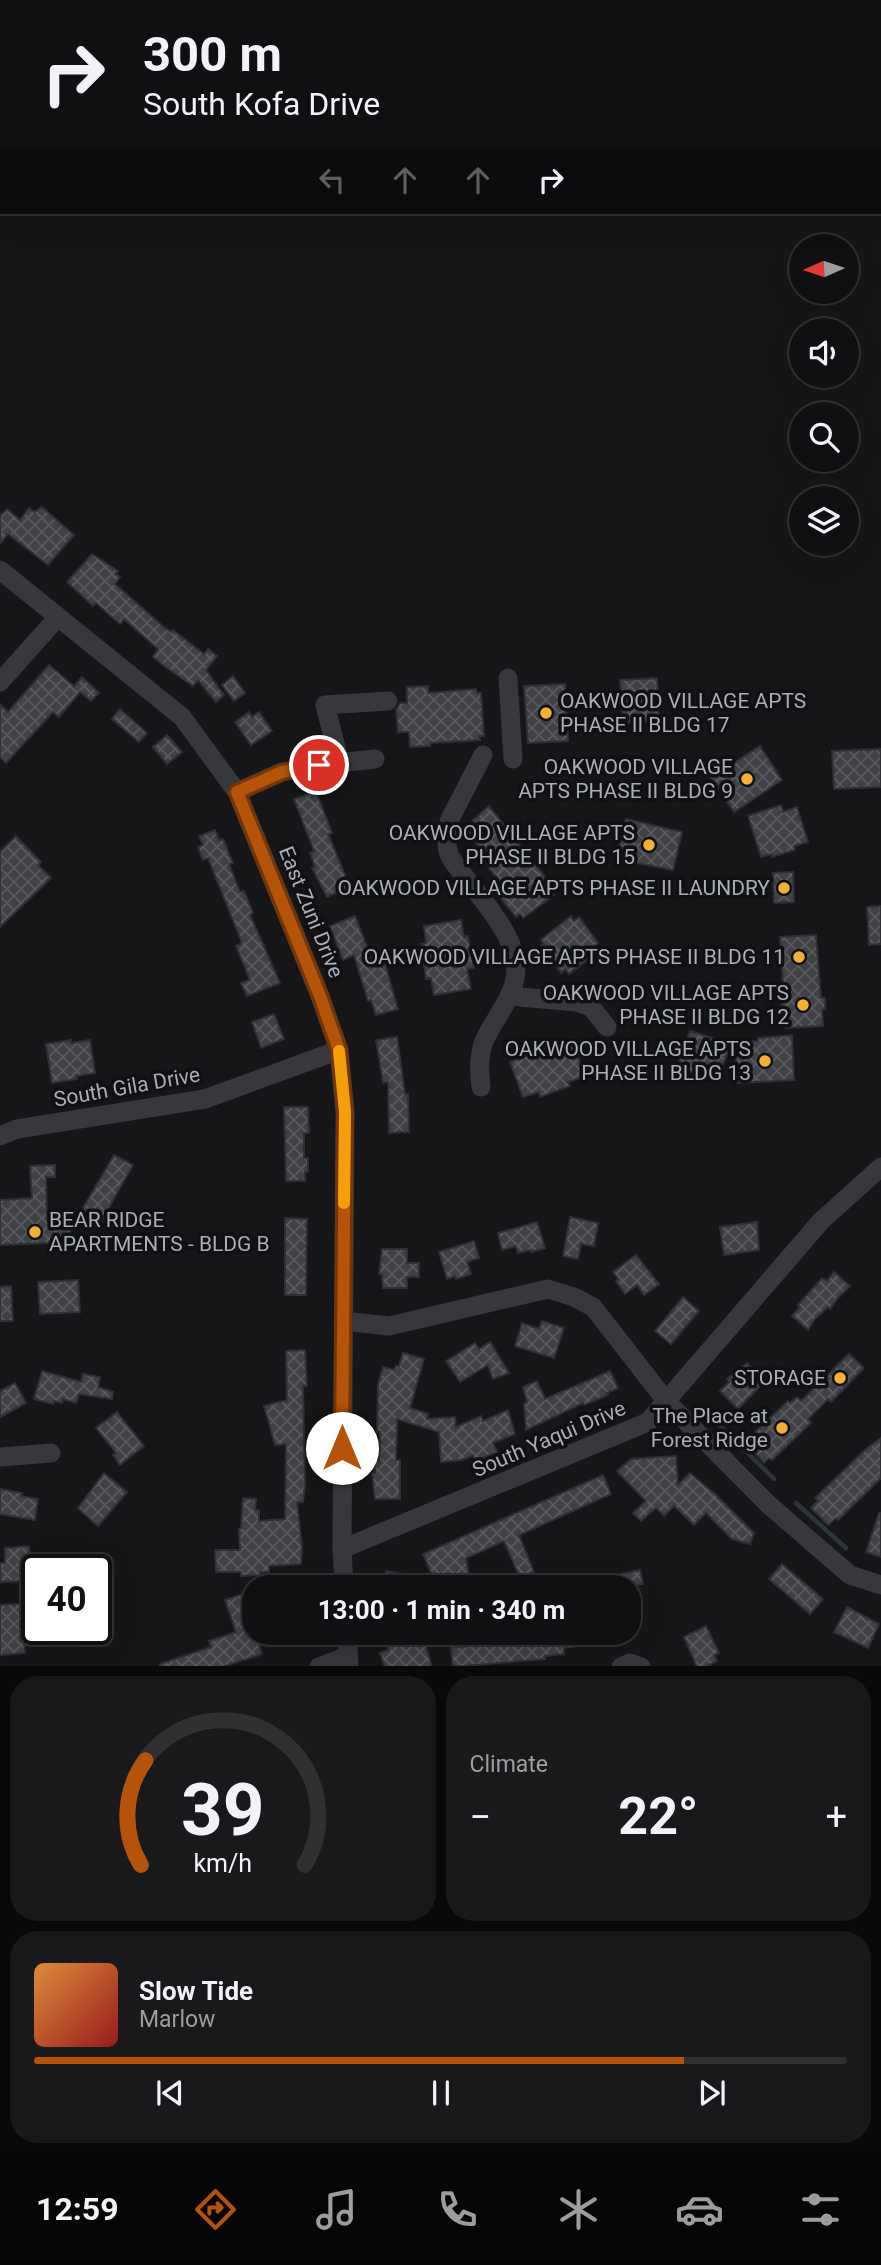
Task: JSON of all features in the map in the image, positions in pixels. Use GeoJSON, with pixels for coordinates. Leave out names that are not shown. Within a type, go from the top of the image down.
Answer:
{"type":"FeatureCollection","features":[{"type":"Feature","properties":{"kind":"street","name":"East Zuni Drive"},"geometry":{"type":"LineString","coordinates":[[0,570],[182,717],[237,792],[320,996],[339,1050],[345,1112],[343,1575]]}},
{"type":"Feature","properties":{"kind":"street"},"geometry":{"type":"LineString","coordinates":[[0,682],[58,617]]}},
{"type":"Feature","properties":{"kind":"street"},"geometry":{"type":"LineString","coordinates":[[508,678],[513,759]]}},
{"type":"Feature","properties":{"kind":"street"},"geometry":{"type":"LineString","coordinates":[[340,763],[325,705],[388,701]]}},
{"type":"Feature","properties":{"kind":"street"},"geometry":{"type":"LineString","coordinates":[[481,1087],[480,1053],[487,1035],[504,1009],[517,977],[513,949],[503,929],[459,870],[446,847],[447,826],[483,755]]}},
{"type":"Feature","properties":{"kind":"street"},"geometry":{"type":"LineString","coordinates":[[237,792],[282,772],[374,759]]}},
{"type":"Feature","properties":{"kind":"street"},"geometry":{"type":"LineString","coordinates":[[509,996],[577,1002],[591,1007],[607,1027]]}},
{"type":"Feature","properties":{"kind":"street","name":"South Gila Drive"},"geometry":{"type":"LineString","coordinates":[[0,1136],[17,1129],[205,1099],[339,1050]]}},
{"type":"Feature","properties":{"kind":"street","name":"South Yaqui Drive"},"geometry":{"type":"LineString","coordinates":[[342,1549],[648,1422],[821,1221],[881,1167]]}},
{"type":"Feature","properties":{"kind":"street"},"geometry":{"type":"LineString","coordinates":[[343,1321],[389,1326],[548,1289],[560,1291],[593,1307],[667,1402],[769,1505],[850,1575],[881,1585]]}},
{"type":"Feature","properties":{"kind":"street"},"geometry":{"type":"LineString","coordinates":[[0,1457],[51,1453]]}},
{"type":"Feature","properties":{"kind":"street"},"geometry":{"type":"LineString","coordinates":[[324,1666],[349,1661]]}},
{"type":"Feature","properties":{"kind":"building"},"geometry":{"type":"Polygon","coordinates":[[[42,507],[74,535],[48,565],[8,534],[0,544],[0,516],[7,509],[20,520],[29,508],[34,512],[42,507]]]}},
{"type":"Feature","properties":{"kind":"building"},"geometry":{"type":"Polygon","coordinates":[[[92,554],[118,571],[116,574],[120,577],[115,584],[165,628],[172,632],[173,630],[204,654],[208,649],[217,656],[206,670],[224,695],[216,702],[198,680],[193,686],[167,668],[153,657],[158,649],[124,619],[120,624],[96,603],[93,606],[67,582],[92,554]]]}},
{"type":"Feature","properties":{"kind":"building"},"geometry":{"type":"Polygon","coordinates":[[[49,665],[74,686],[82,677],[99,693],[91,701],[80,692],[59,717],[53,712],[6,763],[0,757],[0,704],[8,712],[49,665]]]}},
{"type":"Feature","properties":{"kind":"building"},"geometry":{"type":"Polygon","coordinates":[[[233,676],[245,693],[234,701],[222,685],[233,676]]]}},
{"type":"Feature","properties":{"kind":"building"},"geometry":{"type":"Polygon","coordinates":[[[657,678],[659,721],[623,723],[620,680],[657,678]]]}},
{"type":"Feature","properties":{"kind":"building","name":"OAKWOOD VILLAGE APTS PHASE II BLDG 17"},"geometry":{"type":"Polygon","coordinates":[[[565,684],[568,741],[528,743],[524,686],[565,684]]]}},
{"type":"Feature","properties":{"kind":"building"},"geometry":{"type":"Polygon","coordinates":[[[428,686],[428,693],[476,689],[477,693],[481,693],[484,736],[479,736],[480,740],[410,747],[409,732],[398,732],[396,710],[400,703],[407,703],[407,687],[428,686]]]}},
{"type":"Feature","properties":{"kind":"building"},"geometry":{"type":"Polygon","coordinates":[[[120,709],[147,733],[139,742],[112,719],[120,709]]]}},
{"type":"Feature","properties":{"kind":"building"},"geometry":{"type":"Polygon","coordinates":[[[249,712],[252,717],[259,712],[272,731],[251,745],[235,722],[249,712]]]}},
{"type":"Feature","properties":{"kind":"building"},"geometry":{"type":"Polygon","coordinates":[[[167,735],[182,752],[167,764],[153,747],[167,735]]]}},
{"type":"Feature","properties":{"kind":"building","name":"OAKWOOD VILLAGE APTS PHASE II BLDG 9"},"geometry":{"type":"Polygon","coordinates":[[[760,746],[782,780],[734,812],[711,778],[760,746]]]}},
{"type":"Feature","properties":{"kind":"building"},"geometry":{"type":"Polygon","coordinates":[[[881,749],[881,787],[834,789],[832,751],[881,749]]]}},
{"type":"Feature","properties":{"kind":"building"},"geometry":{"type":"Polygon","coordinates":[[[316,791],[332,833],[328,834],[350,887],[327,897],[312,868],[315,867],[310,853],[314,851],[294,799],[316,791]]]}},
{"type":"Feature","properties":{"kind":"building"},"geometry":{"type":"Polygon","coordinates":[[[781,805],[783,812],[797,807],[808,842],[794,846],[795,850],[772,857],[772,854],[761,857],[748,816],[781,805]]]}},
{"type":"Feature","properties":{"kind":"building"},"geometry":{"type":"Polygon","coordinates":[[[489,806],[553,887],[550,890],[554,895],[523,918],[520,914],[516,917],[495,891],[499,888],[495,884],[500,881],[479,856],[483,852],[468,833],[476,826],[472,821],[489,806]]]}},
{"type":"Feature","properties":{"kind":"building","name":"OAKWOOD VILLAGE APTS PHASE II BLDG 15"},"geometry":{"type":"Polygon","coordinates":[[[626,819],[682,832],[673,870],[616,859],[626,819]]]}},
{"type":"Feature","properties":{"kind":"building"},"geometry":{"type":"Polygon","coordinates":[[[215,830],[219,840],[223,839],[233,863],[229,864],[240,892],[244,891],[253,913],[250,915],[280,983],[247,996],[241,983],[250,980],[236,946],[242,943],[208,858],[203,860],[198,847],[203,845],[199,836],[215,830]]]}},
{"type":"Feature","properties":{"kind":"building"},"geometry":{"type":"Polygon","coordinates":[[[16,836],[41,862],[38,865],[51,878],[0,927],[0,852],[16,836]]]}},
{"type":"Feature","properties":{"kind":"building","name":"OAKWOOD VILLAGE APTS PHASE II LAUNDRY"},"geometry":{"type":"Polygon","coordinates":[[[793,872],[794,902],[774,903],[773,873],[793,872]]]}},
{"type":"Feature","properties":{"kind":"building"},"geometry":{"type":"Polygon","coordinates":[[[881,906],[881,944],[869,945],[867,907],[881,906]]]}},
{"type":"Feature","properties":{"kind":"building"},"geometry":{"type":"Polygon","coordinates":[[[355,916],[375,967],[385,964],[398,1009],[376,1015],[371,1000],[368,1001],[354,955],[343,960],[330,926],[355,916]]]}},
{"type":"Feature","properties":{"kind":"building"},"geometry":{"type":"Polygon","coordinates":[[[571,916],[574,921],[579,917],[598,943],[595,946],[599,951],[569,974],[565,969],[561,973],[541,946],[544,944],[541,940],[571,916]]]}},
{"type":"Feature","properties":{"kind":"building"},"geometry":{"type":"Polygon","coordinates":[[[461,920],[464,937],[468,936],[474,968],[467,969],[471,989],[434,995],[431,978],[426,979],[421,944],[426,943],[424,926],[461,920]]]}},
{"type":"Feature","properties":{"kind":"building"},"geometry":{"type":"Polygon","coordinates":[[[816,935],[821,998],[825,998],[825,1009],[822,1010],[823,1026],[786,1028],[781,1001],[784,1000],[780,937],[816,935]]]}},
{"type":"Feature","properties":{"kind":"building"},"geometry":{"type":"Polygon","coordinates":[[[274,1014],[284,1039],[261,1048],[252,1022],[274,1014]]]}},
{"type":"Feature","properties":{"kind":"building"},"geometry":{"type":"Polygon","coordinates":[[[690,1031],[731,1044],[716,1082],[677,1066],[690,1031]]]}},
{"type":"Feature","properties":{"kind":"building","name":"OAKWOOD VILLAGE APTS PHASE II BLDG 13"},"geometry":{"type":"Polygon","coordinates":[[[792,1035],[794,1080],[737,1083],[735,1042],[792,1035]]]}},
{"type":"Feature","properties":{"kind":"building"},"geometry":{"type":"Polygon","coordinates":[[[397,1037],[405,1094],[408,1094],[409,1132],[389,1133],[388,1082],[383,1083],[376,1040],[397,1037]]]}},
{"type":"Feature","properties":{"kind":"building"},"geometry":{"type":"Polygon","coordinates":[[[571,1038],[585,1076],[568,1082],[570,1086],[540,1097],[539,1092],[523,1097],[510,1062],[526,1056],[524,1051],[555,1040],[556,1043],[571,1038]]]}},
{"type":"Feature","properties":{"kind":"building"},"geometry":{"type":"Polygon","coordinates":[[[71,1040],[71,1043],[90,1040],[95,1073],[52,1083],[46,1044],[71,1040]]]}},
{"type":"Feature","properties":{"kind":"building"},"geometry":{"type":"Polygon","coordinates":[[[284,1107],[308,1107],[309,1133],[304,1133],[304,1158],[308,1158],[305,1181],[286,1181],[284,1107]]]}},
{"type":"Feature","properties":{"kind":"building"},"geometry":{"type":"Polygon","coordinates":[[[114,1155],[133,1165],[97,1229],[77,1218],[114,1155]]]}},
{"type":"Feature","properties":{"kind":"building"},"geometry":{"type":"Polygon","coordinates":[[[55,1165],[55,1177],[46,1177],[47,1220],[70,1219],[71,1242],[0,1245],[0,1200],[32,1198],[30,1166],[55,1165]]]}},
{"type":"Feature","properties":{"kind":"building"},"geometry":{"type":"Polygon","coordinates":[[[570,1217],[598,1223],[594,1246],[581,1244],[578,1259],[563,1256],[570,1217]]]}},
{"type":"Feature","properties":{"kind":"building"},"geometry":{"type":"Polygon","coordinates":[[[285,1218],[307,1219],[306,1295],[285,1295],[285,1218]]]}},
{"type":"Feature","properties":{"kind":"building"},"geometry":{"type":"Polygon","coordinates":[[[537,1222],[545,1248],[518,1253],[516,1246],[502,1250],[498,1233],[537,1222]]]}},
{"type":"Feature","properties":{"kind":"building"},"geometry":{"type":"Polygon","coordinates":[[[757,1222],[759,1250],[724,1255],[720,1227],[757,1222]]]}},
{"type":"Feature","properties":{"kind":"building"},"geometry":{"type":"Polygon","coordinates":[[[474,1241],[479,1258],[467,1262],[471,1274],[447,1279],[439,1252],[474,1241]]]}},
{"type":"Feature","properties":{"kind":"building"},"geometry":{"type":"Polygon","coordinates":[[[382,1249],[407,1249],[407,1263],[419,1263],[419,1277],[407,1277],[407,1288],[383,1288],[382,1274],[379,1274],[382,1249]]]}},
{"type":"Feature","properties":{"kind":"building"},"geometry":{"type":"Polygon","coordinates":[[[636,1255],[659,1284],[644,1295],[637,1285],[625,1294],[613,1272],[636,1255]]]}},
{"type":"Feature","properties":{"kind":"building"},"geometry":{"type":"Polygon","coordinates":[[[834,1272],[850,1286],[830,1309],[828,1307],[815,1319],[808,1330],[792,1316],[800,1307],[798,1305],[822,1278],[827,1281],[834,1272]]]}},
{"type":"Feature","properties":{"kind":"building"},"geometry":{"type":"Polygon","coordinates":[[[78,1280],[80,1312],[40,1314],[38,1282],[78,1280]]]}},
{"type":"Feature","properties":{"kind":"building"},"geometry":{"type":"Polygon","coordinates":[[[11,1286],[13,1321],[0,1321],[0,1287],[11,1286]]]}},
{"type":"Feature","properties":{"kind":"building"},"geometry":{"type":"Polygon","coordinates":[[[683,1297],[699,1311],[671,1344],[655,1331],[683,1297]]]}},
{"type":"Feature","properties":{"kind":"building"},"geometry":{"type":"Polygon","coordinates":[[[542,1321],[564,1328],[554,1358],[515,1346],[522,1323],[539,1329],[542,1321]]]}},
{"type":"Feature","properties":{"kind":"building"},"geometry":{"type":"Polygon","coordinates":[[[490,1342],[509,1373],[493,1379],[488,1365],[460,1382],[446,1361],[475,1343],[479,1349],[490,1342]]]}},
{"type":"Feature","properties":{"kind":"building"},"geometry":{"type":"Polygon","coordinates":[[[305,1350],[305,1485],[303,1502],[297,1502],[301,1564],[269,1566],[269,1572],[260,1572],[260,1575],[241,1576],[241,1572],[216,1572],[215,1550],[240,1550],[239,1529],[243,1498],[256,1499],[255,1510],[259,1510],[259,1521],[285,1519],[286,1444],[275,1445],[264,1406],[287,1400],[286,1351],[305,1350]]]}},
{"type":"Feature","properties":{"kind":"building"},"geometry":{"type":"Polygon","coordinates":[[[403,1353],[424,1359],[410,1408],[428,1414],[427,1419],[455,1417],[456,1427],[481,1416],[483,1421],[508,1410],[515,1434],[493,1443],[497,1452],[475,1461],[473,1455],[462,1460],[441,1462],[439,1432],[397,1419],[396,1460],[400,1460],[400,1499],[375,1499],[372,1473],[375,1473],[375,1460],[379,1460],[378,1385],[383,1367],[394,1370],[399,1366],[403,1353]]]}},
{"type":"Feature","properties":{"kind":"building"},"geometry":{"type":"Polygon","coordinates":[[[849,1354],[864,1368],[831,1402],[828,1399],[808,1419],[811,1423],[772,1460],[769,1458],[764,1463],[747,1445],[754,1438],[751,1436],[788,1401],[790,1403],[797,1397],[801,1401],[849,1354]]]}},
{"type":"Feature","properties":{"kind":"building"},"geometry":{"type":"Polygon","coordinates":[[[747,1363],[765,1381],[738,1409],[720,1391],[729,1382],[727,1379],[747,1363]]]}},
{"type":"Feature","properties":{"kind":"building"},"geometry":{"type":"Polygon","coordinates":[[[42,1371],[81,1382],[83,1374],[100,1377],[98,1387],[113,1392],[112,1399],[79,1394],[76,1403],[63,1399],[62,1403],[54,1401],[53,1404],[34,1399],[42,1371]]]}},
{"type":"Feature","properties":{"kind":"building"},"geometry":{"type":"Polygon","coordinates":[[[610,1371],[618,1388],[607,1393],[608,1395],[584,1405],[583,1403],[526,1430],[524,1404],[527,1402],[523,1387],[537,1381],[545,1399],[610,1371]]]}},
{"type":"Feature","properties":{"kind":"building"},"geometry":{"type":"Polygon","coordinates":[[[15,1383],[26,1403],[0,1417],[0,1391],[15,1383]]]}},
{"type":"Feature","properties":{"kind":"building"},"geometry":{"type":"Polygon","coordinates":[[[117,1412],[144,1446],[120,1465],[113,1455],[116,1453],[96,1428],[117,1412]]]}},
{"type":"Feature","properties":{"kind":"building"},"geometry":{"type":"Polygon","coordinates":[[[881,1438],[881,1478],[838,1520],[836,1518],[828,1525],[811,1508],[818,1501],[815,1498],[881,1438]]]}},
{"type":"Feature","properties":{"kind":"building"},"geometry":{"type":"Polygon","coordinates":[[[676,1456],[678,1485],[690,1473],[754,1533],[750,1544],[732,1539],[706,1513],[694,1525],[674,1506],[664,1516],[656,1508],[641,1521],[633,1513],[646,1501],[617,1471],[631,1459],[676,1456]]]}},
{"type":"Feature","properties":{"kind":"building"},"geometry":{"type":"Polygon","coordinates":[[[104,1473],[127,1492],[98,1526],[78,1508],[104,1473]]]}},
{"type":"Feature","properties":{"kind":"building"},"geometry":{"type":"Polygon","coordinates":[[[603,1475],[611,1494],[519,1535],[534,1572],[527,1575],[519,1575],[504,1541],[466,1558],[469,1575],[432,1575],[423,1554],[603,1475]]]}},
{"type":"Feature","properties":{"kind":"building"},"geometry":{"type":"Polygon","coordinates":[[[0,1489],[38,1499],[35,1520],[0,1514],[0,1489]]]}},
{"type":"Feature","properties":{"kind":"building"},"geometry":{"type":"Polygon","coordinates":[[[881,1513],[881,1557],[866,1552],[881,1513]]]}},
{"type":"Feature","properties":{"kind":"building"},"geometry":{"type":"Polygon","coordinates":[[[29,1546],[29,1554],[21,1554],[21,1581],[1,1582],[0,1563],[5,1563],[5,1548],[29,1546]]]}},
{"type":"Feature","properties":{"kind":"building"},"geometry":{"type":"Polygon","coordinates":[[[782,1564],[823,1599],[810,1614],[769,1579],[782,1564]]]}},
{"type":"Feature","properties":{"kind":"building"},"geometry":{"type":"Polygon","coordinates":[[[640,1570],[643,1584],[641,1575],[621,1574],[640,1570]]]}},
{"type":"Feature","properties":{"kind":"building"},"geometry":{"type":"Polygon","coordinates":[[[386,1571],[407,1575],[386,1575],[386,1571]]]}},
{"type":"Feature","properties":{"kind":"building"},"geometry":{"type":"Polygon","coordinates":[[[242,1594],[242,1645],[259,1645],[262,1654],[225,1666],[160,1666],[211,1647],[209,1641],[236,1632],[225,1600],[242,1594]]]}},
{"type":"Feature","properties":{"kind":"building"},"geometry":{"type":"Polygon","coordinates":[[[21,1604],[21,1645],[24,1645],[25,1653],[0,1655],[0,1605],[21,1604]]]}},
{"type":"Feature","properties":{"kind":"building"},"geometry":{"type":"Polygon","coordinates":[[[847,1607],[879,1624],[868,1648],[834,1632],[847,1607]]]}},
{"type":"Feature","properties":{"kind":"building"},"geometry":{"type":"Polygon","coordinates":[[[706,1626],[719,1653],[714,1655],[717,1661],[708,1666],[697,1666],[684,1637],[706,1626]]]}},
{"type":"Feature","properties":{"kind":"building"},"geometry":{"type":"Polygon","coordinates":[[[387,1645],[425,1645],[432,1666],[385,1666],[380,1653],[389,1650],[387,1645]]]}},
{"type":"Feature","properties":{"kind":"building"},"geometry":{"type":"Polygon","coordinates":[[[479,1645],[584,1645],[564,1648],[564,1654],[545,1656],[545,1659],[464,1666],[453,1666],[451,1648],[479,1645]]]}},
{"type":"Feature","properties":{"kind":"waterway"},"geometry":{"type":"LineString","coordinates":[[702,1408],[774,1479]]}},
{"type":"Feature","properties":{"kind":"waterway"},"geometry":{"type":"LineString","coordinates":[[796,1503],[846,1548]]}},
{"type":"Feature","properties":{"kind":"slow traffic"},"geometry":{"type":"LineString","coordinates":[[339,1051],[345,1112],[344,1203]]}},
{"type":"Feature","properties":{"kind":"place","name":"OAKWOOD VILLAGE APTS PHASE II BLDG 17"},"geometry":{"type":"Point","coordinates":[546,713]}},
{"type":"Feature","properties":{"kind":"place","name":"OAKWOOD VILLAGE APTS PHASE II BLDG 9"},"geometry":{"type":"Point","coordinates":[747,779]}},
{"type":"Feature","properties":{"kind":"place","name":"OAKWOOD VILLAGE APTS PHASE II BLDG 15"},"geometry":{"type":"Point","coordinates":[649,845]}},
{"type":"Feature","properties":{"kind":"place","name":"OAKWOOD VILLAGE APTS PHASE II LAUNDRY"},"geometry":{"type":"Point","coordinates":[784,888]}},
{"type":"Feature","properties":{"kind":"place","name":"OAKWOOD VILLAGE APTS PHASE II BLDG 11"},"geometry":{"type":"Point","coordinates":[799,957]}},
{"type":"Feature","properties":{"kind":"place","name":"OAKWOOD VILLAGE APTS PHASE II BLDG 12"},"geometry":{"type":"Point","coordinates":[803,1005]}},
{"type":"Feature","properties":{"kind":"place","name":"OAKWOOD VILLAGE APTS PHASE II BLDG 13"},"geometry":{"type":"Point","coordinates":[765,1061]}},
{"type":"Feature","properties":{"kind":"place","name":"BEAR RIDGE APARTMENTS - BLDG B"},"geometry":{"type":"Point","coordinates":[35,1232]}},
{"type":"Feature","properties":{"kind":"place","name":"STORAGE"},"geometry":{"type":"Point","coordinates":[840,1378]}},
{"type":"Feature","properties":{"kind":"place","name":"The Place at Forest Ridge"},"geometry":{"type":"Point","coordinates":[782,1428]}},
{"type":"Feature","properties":{"kind":"route"},"geometry":{"type":"LineString","coordinates":[[319,765],[282,772],[237,792],[320,996],[339,1050],[345,1112],[342,1448]]}}]}
